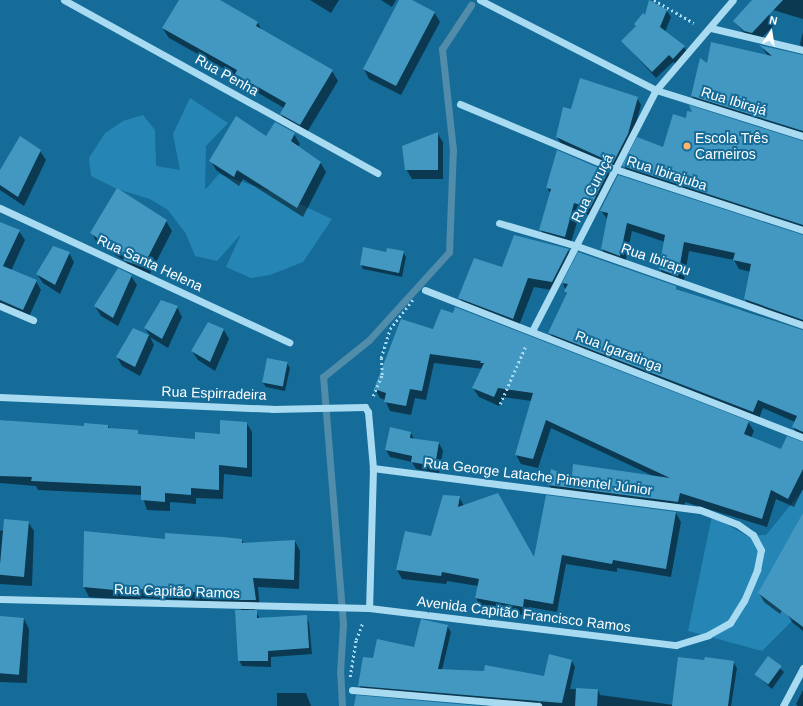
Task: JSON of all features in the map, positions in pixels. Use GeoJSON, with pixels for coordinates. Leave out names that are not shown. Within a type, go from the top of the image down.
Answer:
{"type":"FeatureCollection","features":[{"type":"Feature","properties":{"kind":"street","name":"Rua Penha"},"geometry":{"type":"LineString","coordinates":[[64,0],[377,173]]}},
{"type":"Feature","properties":{"kind":"street","name":"Rua Ibirajá"},"geometry":{"type":"LineString","coordinates":[[480,0],[656,90],[803,136]]}},
{"type":"Feature","properties":{"kind":"street","name":"Rua Curuçá"},"geometry":{"type":"LineString","coordinates":[[532,332],[656,90],[710,29],[733,0]]}},
{"type":"Feature","properties":{"kind":"street"},"geometry":{"type":"LineString","coordinates":[[710,29],[803,50]]}},
{"type":"Feature","properties":{"kind":"street","name":"Rua Ibirajuba"},"geometry":{"type":"LineString","coordinates":[[460,104],[615,170],[803,230]]}},
{"type":"Feature","properties":{"kind":"street","name":"Rua Santa Helena"},"geometry":{"type":"LineString","coordinates":[[0,208],[289,342]]}},
{"type":"Feature","properties":{"kind":"street","name":"Rua Ibirapu"},"geometry":{"type":"LineString","coordinates":[[499,223],[577,246],[803,325]]}},
{"type":"Feature","properties":{"kind":"street","name":"Rua Igaratinga"},"geometry":{"type":"LineString","coordinates":[[425,290],[803,437]]}},
{"type":"Feature","properties":{"kind":"street"},"geometry":{"type":"LineString","coordinates":[[0,306],[32,320]]}},
{"type":"Feature","properties":{"kind":"street","name":"Rua Espirradeira"},"geometry":{"type":"LineString","coordinates":[[0,397],[312,408],[362,406],[367,409]]}},
{"type":"Feature","properties":{"kind":"street"},"geometry":{"type":"LineString","coordinates":[[367,409],[373,468],[369,608]]}},
{"type":"Feature","properties":{"kind":"street","name":"Rua George Latache Pimentel Júnior"},"geometry":{"type":"LineString","coordinates":[[373,468],[700,510],[737,524],[753,535],[761,550],[757,570],[744,601],[730,623],[708,635],[676,645]]}},
{"type":"Feature","properties":{"kind":"street","name":"Rua Capitão Ramos"},"geometry":{"type":"LineString","coordinates":[[0,599],[353,609]]}},
{"type":"Feature","properties":{"kind":"street","name":"Avenida Capitão Francisco Ramos"},"geometry":{"type":"LineString","coordinates":[[353,609],[369,608],[676,645]]}},
{"type":"Feature","properties":{"kind":"street"},"geometry":{"type":"LineString","coordinates":[[783,706],[803,668]]}},
{"type":"Feature","properties":{"kind":"street"},"geometry":{"type":"LineString","coordinates":[[352,690],[538,706]]}},
{"type":"Feature","properties":{"kind":"path"},"geometry":{"type":"LineString","coordinates":[[654,0],[710,29]]}},
{"type":"Feature","properties":{"kind":"path"},"geometry":{"type":"LineString","coordinates":[[367,409],[382,375],[381,358],[390,329],[415,296],[425,290]]}},
{"type":"Feature","properties":{"kind":"path"},"geometry":{"type":"LineString","coordinates":[[500,404],[532,332]]}},
{"type":"Feature","properties":{"kind":"path"},"geometry":{"type":"LineString","coordinates":[[352,690],[351,668],[356,640],[369,608]]}},
{"type":"Feature","properties":{"kind":"shaded area"},"geometry":{"type":"Polygon","coordinates":[[[190,98],[228,123],[206,146],[205,190],[219,174],[278,194],[332,219],[303,262],[270,275],[251,278],[226,267],[241,234],[217,261],[195,256],[186,234],[168,210],[150,199],[117,189],[91,176],[89,158],[105,133],[123,121],[143,115],[155,130],[156,166],[180,170],[173,134],[190,98]]]}},
{"type":"Feature","properties":{"kind":"shaded area"},"geometry":{"type":"Polygon","coordinates":[[[803,490],[803,610],[762,651],[688,631],[712,516],[747,536],[766,535],[803,490]]]}},
{"type":"Feature","properties":{"kind":"building"},"geometry":{"type":"Polygon","coordinates":[[[179,0],[220,0],[258,22],[256,26],[333,70],[300,125],[280,114],[286,103],[235,74],[237,70],[162,28],[179,0]]]}},
{"type":"Feature","properties":{"kind":"building"},"geometry":{"type":"Polygon","coordinates":[[[399,0],[412,0],[435,12],[396,86],[363,69],[399,0]]]}},
{"type":"Feature","properties":{"kind":"building"},"geometry":{"type":"Polygon","coordinates":[[[649,0],[667,10],[660,27],[685,46],[673,59],[669,55],[652,72],[621,41],[636,26],[634,24],[643,13],[645,15],[649,0]]]}},
{"type":"Feature","properties":{"kind":"building"},"geometry":{"type":"Polygon","coordinates":[[[752,0],[783,0],[752,33],[744,31],[733,21],[752,0]]]}},
{"type":"Feature","properties":{"kind":"building"},"geometry":{"type":"Polygon","coordinates":[[[711,42],[772,56],[759,45],[803,55],[803,131],[691,96],[700,58],[707,63],[711,42]]]}},
{"type":"Feature","properties":{"kind":"building"},"geometry":{"type":"Polygon","coordinates":[[[580,78],[638,97],[628,134],[613,163],[556,137],[563,107],[571,109],[580,78]]]}},
{"type":"Feature","properties":{"kind":"building"},"geometry":{"type":"Polygon","coordinates":[[[689,105],[803,141],[803,225],[622,166],[637,137],[663,147],[673,114],[686,118],[687,111],[692,112],[689,105]]]}},
{"type":"Feature","properties":{"kind":"building"},"geometry":{"type":"Polygon","coordinates":[[[236,116],[266,136],[275,122],[295,133],[291,141],[321,162],[297,208],[237,170],[234,177],[209,161],[236,116]]]}},
{"type":"Feature","properties":{"kind":"building"},"geometry":{"type":"Polygon","coordinates":[[[438,132],[438,170],[405,170],[402,146],[438,132]]]}},
{"type":"Feature","properties":{"kind":"building"},"geometry":{"type":"Polygon","coordinates":[[[20,136],[41,150],[18,197],[0,185],[0,170],[20,136]]]}},
{"type":"Feature","properties":{"kind":"building"},"geometry":{"type":"Polygon","coordinates":[[[557,150],[608,172],[590,208],[574,203],[565,237],[539,230],[551,189],[546,188],[557,150]]]}},
{"type":"Feature","properties":{"kind":"building"},"geometry":{"type":"Polygon","coordinates":[[[618,175],[803,235],[803,320],[744,299],[751,264],[733,260],[735,253],[684,242],[678,276],[659,269],[665,235],[627,223],[620,256],[601,249],[608,213],[600,211],[618,175]]]}},
{"type":"Feature","properties":{"kind":"building"},"geometry":{"type":"Polygon","coordinates":[[[117,188],[167,220],[143,267],[123,260],[125,257],[90,233],[117,188]]]}},
{"type":"Feature","properties":{"kind":"building"},"geometry":{"type":"Polygon","coordinates":[[[0,222],[20,230],[3,266],[37,280],[23,310],[0,300],[0,222]]]}},
{"type":"Feature","properties":{"kind":"building"},"geometry":{"type":"Polygon","coordinates":[[[514,235],[569,249],[552,282],[528,278],[513,319],[458,298],[474,258],[502,267],[514,235]]]}},
{"type":"Feature","properties":{"kind":"building"},"geometry":{"type":"Polygon","coordinates":[[[53,246],[70,252],[55,285],[36,274],[53,246]]]}},
{"type":"Feature","properties":{"kind":"building"},"geometry":{"type":"Polygon","coordinates":[[[363,247],[386,252],[387,248],[404,251],[399,273],[360,265],[363,247]]]}},
{"type":"Feature","properties":{"kind":"building"},"geometry":{"type":"Polygon","coordinates":[[[578,252],[676,286],[676,289],[803,330],[803,432],[792,427],[797,416],[758,400],[753,412],[548,333],[567,293],[564,291],[568,284],[562,283],[578,252]]]}},
{"type":"Feature","properties":{"kind":"building"},"geometry":{"type":"Polygon","coordinates":[[[118,268],[132,275],[113,318],[94,306],[118,268]]]}},
{"type":"Feature","properties":{"kind":"building"},"geometry":{"type":"Polygon","coordinates":[[[161,300],[178,306],[162,339],[144,328],[161,300]]]}},
{"type":"Feature","properties":{"kind":"building"},"geometry":{"type":"Polygon","coordinates":[[[455,307],[749,421],[744,434],[781,449],[787,436],[803,442],[803,469],[788,499],[771,490],[762,519],[680,493],[678,502],[548,485],[551,469],[572,477],[573,464],[670,478],[546,420],[533,459],[515,455],[533,393],[498,388],[494,397],[472,388],[484,363],[480,363],[481,361],[430,354],[422,391],[410,389],[406,406],[384,402],[386,393],[374,389],[401,319],[433,329],[441,309],[453,313],[455,307]]]}},
{"type":"Feature","properties":{"kind":"building"},"geometry":{"type":"Polygon","coordinates":[[[208,322],[224,329],[210,362],[191,351],[208,322]]]}},
{"type":"Feature","properties":{"kind":"building"},"geometry":{"type":"Polygon","coordinates":[[[133,328],[149,335],[135,367],[116,357],[133,328]]]}},
{"type":"Feature","properties":{"kind":"building"},"geometry":{"type":"Polygon","coordinates":[[[267,358],[288,362],[283,387],[262,383],[267,358]]]}},
{"type":"Feature","properties":{"kind":"building"},"geometry":{"type":"Polygon","coordinates":[[[0,420],[84,426],[84,423],[108,425],[108,428],[138,430],[138,434],[195,439],[195,432],[220,434],[220,420],[247,422],[247,468],[219,465],[219,490],[191,488],[191,495],[165,493],[165,502],[141,500],[141,486],[31,481],[32,477],[0,476],[0,420]]]}},
{"type":"Feature","properties":{"kind":"building"},"geometry":{"type":"Polygon","coordinates":[[[390,427],[411,432],[410,438],[439,442],[435,466],[411,462],[412,456],[385,450],[390,427]]]}},
{"type":"Feature","properties":{"kind":"building"},"geometry":{"type":"Polygon","coordinates":[[[498,493],[534,557],[546,495],[676,512],[666,569],[613,560],[612,564],[562,555],[553,604],[524,599],[523,607],[475,598],[479,579],[442,572],[441,576],[396,570],[405,531],[431,536],[443,495],[460,496],[458,507],[498,493]]]}},
{"type":"Feature","properties":{"kind":"building"},"geometry":{"type":"Polygon","coordinates":[[[803,513],[803,627],[758,593],[803,513]]]}},
{"type":"Feature","properties":{"kind":"building"},"geometry":{"type":"Polygon","coordinates":[[[4,519],[29,521],[24,577],[0,575],[4,519]]]}},
{"type":"Feature","properties":{"kind":"building"},"geometry":{"type":"Polygon","coordinates":[[[84,531],[165,539],[165,533],[223,537],[242,539],[242,543],[295,540],[294,580],[253,578],[256,600],[234,600],[234,594],[136,589],[136,592],[83,587],[84,531]]]}},
{"type":"Feature","properties":{"kind":"building"},"geometry":{"type":"Polygon","coordinates":[[[235,610],[257,610],[257,618],[307,615],[309,648],[268,651],[268,661],[238,661],[235,610]]]}},
{"type":"Feature","properties":{"kind":"building"},"geometry":{"type":"Polygon","coordinates":[[[0,616],[24,618],[19,675],[0,673],[0,616]]]}},
{"type":"Feature","properties":{"kind":"building"},"geometry":{"type":"Polygon","coordinates":[[[421,619],[448,625],[438,669],[484,671],[485,665],[544,676],[549,654],[572,660],[562,703],[358,686],[363,657],[373,658],[377,639],[414,647],[421,619]]]}},
{"type":"Feature","properties":{"kind":"building"},"geometry":{"type":"Polygon","coordinates":[[[768,656],[782,666],[768,685],[754,675],[768,656]]]}},
{"type":"Feature","properties":{"kind":"building"},"geometry":{"type":"Polygon","coordinates":[[[678,657],[704,660],[705,657],[734,661],[728,706],[672,706],[678,657]]]}},
{"type":"Feature","properties":{"kind":"building"},"geometry":{"type":"Polygon","coordinates":[[[576,688],[598,689],[597,706],[575,706],[576,688]]]}},
{"type":"Feature","properties":{"kind":"building"},"geometry":{"type":"Polygon","coordinates":[[[356,695],[480,706],[354,706],[356,695]]]}},
{"type":"Feature","properties":{"kind":"waterway"},"geometry":{"type":"LineString","coordinates":[[342,706],[340,673],[343,624],[323,377],[369,340],[449,252],[453,150],[442,49],[471,5]]}},
{"type":"Feature","properties":{"kind":"place","name":"Escola Três Carneiros"},"geometry":{"type":"Point","coordinates":[687,146]}}]}
